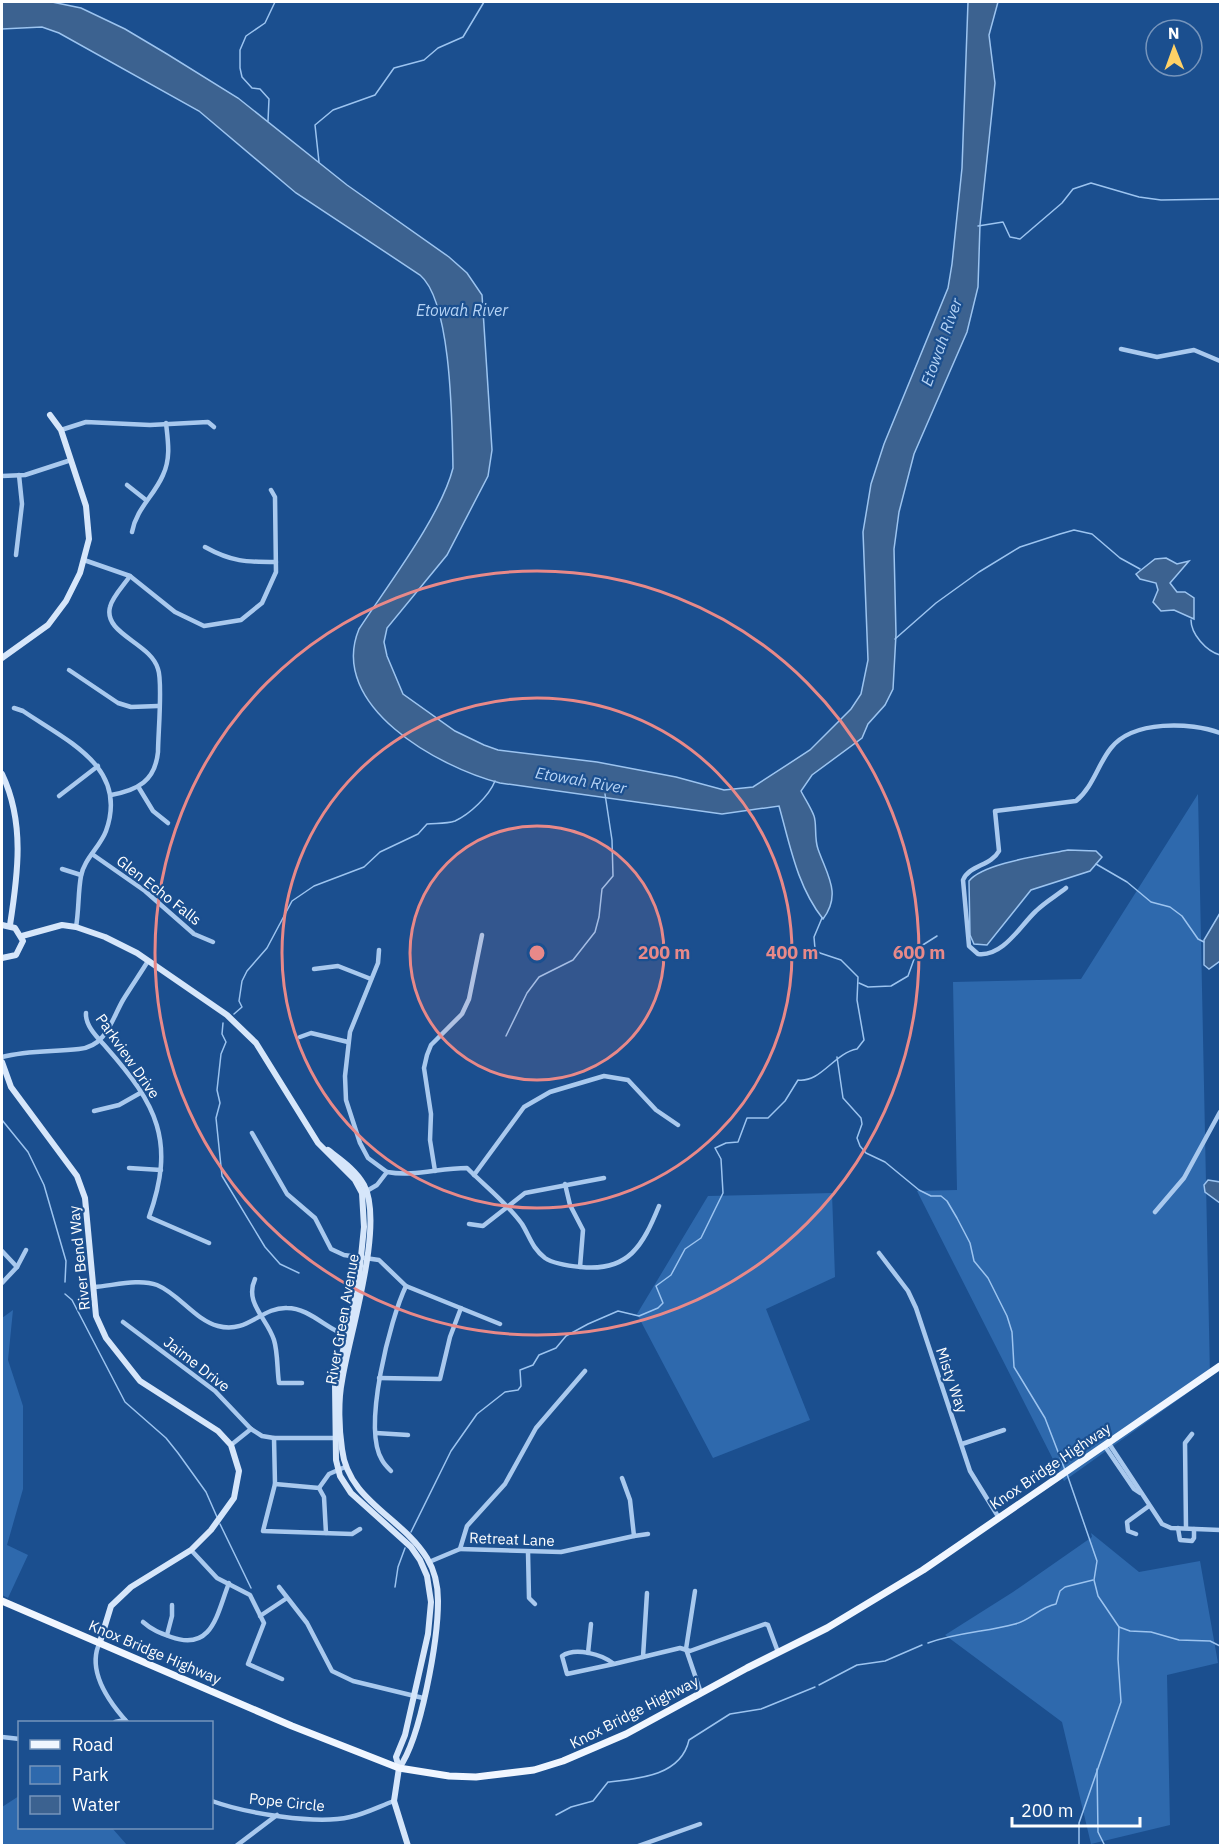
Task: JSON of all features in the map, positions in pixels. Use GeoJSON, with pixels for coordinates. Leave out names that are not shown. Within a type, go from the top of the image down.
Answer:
{"type":"FeatureCollection","features":[{"type":"Feature","properties":{"kind":"main road","name":"Knox Bridge Highway"},"geometry":{"type":"LineString","coordinates":[[2,1601],[292,1726],[399,1768],[449,1776],[476,1777],[534,1770],[611,1741],[827,1628],[912,1577],[1221,1366]]}},
{"type":"Feature","properties":{"kind":"street"},"geometry":{"type":"LineString","coordinates":[[1121,349],[1157,357],[1194,350],[1221,361]]}},
{"type":"Feature","properties":{"kind":"street"},"geometry":{"type":"LineString","coordinates":[[2,658],[48,625],[66,601],[84,560],[88,539],[86,506],[60,430],[50,415]]}},
{"type":"Feature","properties":{"kind":"street"},"geometry":{"type":"LineString","coordinates":[[60,430],[86,422],[208,422],[214,427]]}},
{"type":"Feature","properties":{"kind":"street"},"geometry":{"type":"LineString","coordinates":[[132,532],[134,518],[163,475],[169,451],[166,423]]}},
{"type":"Feature","properties":{"kind":"street"},"geometry":{"type":"LineString","coordinates":[[2,476],[19,475],[71,460]]}},
{"type":"Feature","properties":{"kind":"street"},"geometry":{"type":"LineString","coordinates":[[16,555],[22,504],[19,475]]}},
{"type":"Feature","properties":{"kind":"street"},"geometry":{"type":"LineString","coordinates":[[127,485],[146,500]]}},
{"type":"Feature","properties":{"kind":"street"},"geometry":{"type":"LineString","coordinates":[[84,560],[130,576],[189,621],[204,626],[216,626],[241,620],[262,603],[276,572],[275,497],[271,490]]}},
{"type":"Feature","properties":{"kind":"street"},"geometry":{"type":"LineString","coordinates":[[205,547],[225,559],[238,562],[276,562]]}},
{"type":"Feature","properties":{"kind":"street"},"geometry":{"type":"LineString","coordinates":[[111,795],[139,788],[156,765],[159,670],[150,654],[114,628],[110,617],[110,606],[130,576]]}},
{"type":"Feature","properties":{"kind":"street"},"geometry":{"type":"LineString","coordinates":[[69,670],[118,704],[131,707],[158,706]]}},
{"type":"Feature","properties":{"kind":"street"},"geometry":{"type":"LineString","coordinates":[[14,708],[23,711],[98,766],[111,795],[112,810],[105,834],[81,875],[76,927]]}},
{"type":"Feature","properties":{"kind":"street"},"geometry":{"type":"LineString","coordinates":[[1066,888],[1037,909],[1008,942],[995,951],[983,954],[972,950],[967,938],[963,880],[968,872],[987,863],[999,851],[995,812],[1076,801],[1112,746],[1152,726],[1198,727],[1221,733]]}},
{"type":"Feature","properties":{"kind":"street"},"geometry":{"type":"LineString","coordinates":[[59,796],[98,766]]}},
{"type":"Feature","properties":{"kind":"street"},"geometry":{"type":"LineString","coordinates":[[2,774],[18,821],[16,886],[10,925]]}},
{"type":"Feature","properties":{"kind":"street"},"geometry":{"type":"LineString","coordinates":[[139,788],[153,811],[168,823]]}},
{"type":"Feature","properties":{"kind":"street","name":"Glen Echo Falls"},"geometry":{"type":"LineString","coordinates":[[92,854],[145,891],[194,934],[213,942]]}},
{"type":"Feature","properties":{"kind":"street"},"geometry":{"type":"LineString","coordinates":[[63,869],[81,875]]}},
{"type":"Feature","properties":{"kind":"street"},"geometry":{"type":"LineString","coordinates":[[2,925],[10,925],[22,936],[22,946],[16,955],[2,958]]}},
{"type":"Feature","properties":{"kind":"street"},"geometry":{"type":"LineString","coordinates":[[22,936],[62,925],[76,927],[105,937],[148,961],[227,1015],[256,1042],[318,1143],[355,1172],[364,1192],[377,1185],[387,1172]]}},
{"type":"Feature","properties":{"kind":"street"},"geometry":{"type":"LineString","coordinates":[[435,1171],[430,1140],[432,1114],[424,1068],[431,1045],[462,1014],[469,999],[482,934]]}},
{"type":"Feature","properties":{"kind":"street"},"geometry":{"type":"LineString","coordinates":[[379,950],[378,963],[356,1011],[348,1042],[346,1100],[360,1143],[368,1158],[387,1172],[406,1175],[466,1168],[508,1208],[523,1226],[530,1244],[547,1259],[580,1267],[598,1269],[618,1264],[632,1254],[647,1234],[659,1206]]}},
{"type":"Feature","properties":{"kind":"street"},"geometry":{"type":"LineString","coordinates":[[2,1057],[25,1051],[82,1049],[100,1040],[112,1025],[122,1002],[148,961]]}},
{"type":"Feature","properties":{"kind":"street"},"geometry":{"type":"LineString","coordinates":[[314,969],[338,966],[371,979]]}},
{"type":"Feature","properties":{"kind":"street","name":"Parkview Drive"},"geometry":{"type":"LineString","coordinates":[[86,1013],[86,1018],[100,1040],[142,1092],[159,1126],[161,1170],[159,1189],[149,1217],[209,1243]]}},
{"type":"Feature","properties":{"kind":"street"},"geometry":{"type":"LineString","coordinates":[[300,1037],[311,1033],[348,1042]]}},
{"type":"Feature","properties":{"kind":"street","name":"River Bend Way"},"geometry":{"type":"LineString","coordinates":[[2,1062],[10,1087],[77,1176],[85,1198],[96,1316],[106,1338],[140,1381],[218,1431],[231,1444]]}},
{"type":"Feature","properties":{"kind":"street"},"geometry":{"type":"LineString","coordinates":[[474,1175],[524,1107],[550,1092],[604,1076],[628,1080],[656,1110],[678,1125]]}},
{"type":"Feature","properties":{"kind":"street"},"geometry":{"type":"LineString","coordinates":[[94,1111],[119,1105],[142,1092]]}},
{"type":"Feature","properties":{"kind":"street"},"geometry":{"type":"LineString","coordinates":[[1155,1212],[1184,1178],[1221,1112]]}},
{"type":"Feature","properties":{"kind":"street"},"geometry":{"type":"LineString","coordinates":[[252,1133],[287,1194],[315,1218],[331,1249],[344,1255],[379,1260],[406,1286],[500,1324]]}},
{"type":"Feature","properties":{"kind":"street"},"geometry":{"type":"LineString","coordinates":[[129,1168],[161,1170]]}},
{"type":"Feature","properties":{"kind":"street"},"geometry":{"type":"LineString","coordinates":[[470,1224],[483,1226],[525,1193],[604,1178]]}},
{"type":"Feature","properties":{"kind":"street"},"geometry":{"type":"LineString","coordinates":[[565,1184],[570,1205],[583,1230],[580,1267]]}},
{"type":"Feature","properties":{"kind":"street","name":"River Green Avenue"},"geometry":{"type":"LineString","coordinates":[[364,1192],[370,1214],[363,1258],[363,1286],[335,1385],[336,1438],[342,1468],[351,1493],[411,1547],[427,1576],[431,1602],[428,1635],[415,1696],[396,1757],[399,1768]]}},
{"type":"Feature","properties":{"kind":"street"},"geometry":{"type":"LineString","coordinates":[[2,1283],[17,1267],[26,1250]]}},
{"type":"Feature","properties":{"kind":"street"},"geometry":{"type":"LineString","coordinates":[[2,1251],[17,1267]]}},
{"type":"Feature","properties":{"kind":"street","name":"Misty Way"},"geometry":{"type":"LineString","coordinates":[[879,1253],[908,1291],[916,1308],[970,1471],[999,1518]]}},
{"type":"Feature","properties":{"kind":"street"},"geometry":{"type":"LineString","coordinates":[[255,1279],[250,1289],[252,1300],[274,1340],[279,1383],[302,1383]]}},
{"type":"Feature","properties":{"kind":"street"},"geometry":{"type":"LineString","coordinates":[[94,1287],[144,1283],[158,1286],[215,1325],[227,1328],[243,1327],[286,1308],[303,1311],[349,1336]]}},
{"type":"Feature","properties":{"kind":"street"},"geometry":{"type":"LineString","coordinates":[[391,1471],[381,1459],[376,1433],[379,1378],[399,1301],[406,1286]]}},
{"type":"Feature","properties":{"kind":"street"},"geometry":{"type":"LineString","coordinates":[[379,1378],[440,1379],[450,1337],[461,1308]]}},
{"type":"Feature","properties":{"kind":"street","name":"Jaime Drive"},"geometry":{"type":"LineString","coordinates":[[123,1322],[215,1390],[251,1429],[262,1436],[336,1438]]}},
{"type":"Feature","properties":{"kind":"street","name":"River Green Avenue"},"geometry":{"type":"LineString","coordinates":[[349,1336],[341,1385],[342,1468],[356,1488],[415,1543],[429,1562],[435,1576],[437,1619],[423,1698],[414,1736],[406,1759],[399,1768]]}},
{"type":"Feature","properties":{"kind":"street"},"geometry":{"type":"LineString","coordinates":[[429,1562],[460,1549],[467,1526],[505,1484],[536,1428],[585,1371]]}},
{"type":"Feature","properties":{"kind":"street"},"geometry":{"type":"LineString","coordinates":[[126,1721],[97,1677],[95,1654],[111,1606],[131,1587],[190,1550],[211,1530],[234,1498],[239,1471],[231,1444],[251,1429]]}},
{"type":"Feature","properties":{"kind":"street"},"geometry":{"type":"LineString","coordinates":[[962,1444],[1004,1430]]}},
{"type":"Feature","properties":{"kind":"street"},"geometry":{"type":"LineString","coordinates":[[376,1433],[408,1435]]}},
{"type":"Feature","properties":{"kind":"street"},"geometry":{"type":"LineString","coordinates":[[1186,1528],[1185,1443],[1192,1434]]}},
{"type":"Feature","properties":{"kind":"street"},"geometry":{"type":"LineString","coordinates":[[274,1438],[276,1484],[263,1531],[352,1534],[360,1529]]}},
{"type":"Feature","properties":{"kind":"street"},"geometry":{"type":"LineString","coordinates":[[1106,1444],[1130,1483],[1162,1524],[1178,1528],[1221,1530]]}},
{"type":"Feature","properties":{"kind":"street"},"geometry":{"type":"LineString","coordinates":[[319,1488],[329,1474],[342,1468]]}},
{"type":"Feature","properties":{"kind":"street"},"geometry":{"type":"LineString","coordinates":[[622,1478],[630,1500],[634,1536]]}},
{"type":"Feature","properties":{"kind":"street"},"geometry":{"type":"LineString","coordinates":[[276,1484],[319,1488]]}},
{"type":"Feature","properties":{"kind":"street"},"geometry":{"type":"LineString","coordinates":[[319,1488],[326,1509],[326,1533]]}},
{"type":"Feature","properties":{"kind":"street"},"geometry":{"type":"LineString","coordinates":[[1136,1534],[1128,1531],[1127,1522],[1149,1506]]}},
{"type":"Feature","properties":{"kind":"street"},"geometry":{"type":"LineString","coordinates":[[1178,1528],[1180,1540],[1184,1542],[1192,1541],[1194,1528]]}},
{"type":"Feature","properties":{"kind":"street","name":"Retreat Lane"},"geometry":{"type":"LineString","coordinates":[[460,1549],[561,1552],[648,1534]]}},
{"type":"Feature","properties":{"kind":"street"},"geometry":{"type":"LineString","coordinates":[[190,1550],[202,1566],[217,1578],[250,1595],[264,1623],[263,1632],[248,1664],[282,1679]]}},
{"type":"Feature","properties":{"kind":"street"},"geometry":{"type":"LineString","coordinates":[[528,1552],[529,1598],[535,1604]]}},
{"type":"Feature","properties":{"kind":"street"},"geometry":{"type":"LineString","coordinates":[[143,1622],[151,1629],[184,1642],[203,1637],[210,1630],[229,1583]]}},
{"type":"Feature","properties":{"kind":"street"},"geometry":{"type":"LineString","coordinates":[[279,1587],[308,1623],[326,1664],[332,1671],[353,1681],[423,1698]]}},
{"type":"Feature","properties":{"kind":"street"},"geometry":{"type":"LineString","coordinates":[[695,1591],[686,1649],[701,1694]]}},
{"type":"Feature","properties":{"kind":"street"},"geometry":{"type":"LineString","coordinates":[[643,1657],[647,1593]]}},
{"type":"Feature","properties":{"kind":"street"},"geometry":{"type":"LineString","coordinates":[[260,1616],[287,1598]]}},
{"type":"Feature","properties":{"kind":"street"},"geometry":{"type":"LineString","coordinates":[[166,1635],[172,1616],[172,1605]]}},
{"type":"Feature","properties":{"kind":"street"},"geometry":{"type":"LineString","coordinates":[[614,1664],[607,1658],[588,1653],[562,1654],[567,1674],[614,1664],[643,1657],[686,1649],[690,1651],[765,1623],[768,1625],[778,1652]]}},
{"type":"Feature","properties":{"kind":"street"},"geometry":{"type":"LineString","coordinates":[[588,1653],[591,1624]]}},
{"type":"Feature","properties":{"kind":"street"},"geometry":{"type":"LineString","coordinates":[[2,1737],[18,1739]]}},
{"type":"Feature","properties":{"kind":"street"},"geometry":{"type":"LineString","coordinates":[[399,1768],[394,1801],[408,1845]]}},
{"type":"Feature","properties":{"kind":"street","name":"Pope Circle"},"geometry":{"type":"LineString","coordinates":[[213,1801],[225,1806],[277,1815],[339,1819],[394,1801]]}},
{"type":"Feature","properties":{"kind":"street"},"geometry":{"type":"LineString","coordinates":[[236,1845],[277,1815]]}},
{"type":"Feature","properties":{"kind":"street"},"geometry":{"type":"LineString","coordinates":[[638,1845],[700,1824]]}},
{"type":"Feature","properties":{"kind":"green space"},"geometry":{"type":"Polygon","coordinates":[[[1198,794],[1210,1377],[1064,1481],[917,1191],[957,1190],[953,982],[1081,979],[1198,794]]]}},
{"type":"Feature","properties":{"kind":"green space"},"geometry":{"type":"Polygon","coordinates":[[[832,1193],[835,1277],[766,1309],[810,1420],[713,1458],[637,1314],[708,1196],[832,1193]]]}},
{"type":"Feature","properties":{"kind":"green space"},"geometry":{"type":"Polygon","coordinates":[[[13,1310],[8,1360],[23,1406],[23,1489],[7,1545],[28,1555],[8,1598],[2,1595],[2,1318],[13,1310]]]}},
{"type":"Feature","properties":{"kind":"green space"},"geometry":{"type":"Polygon","coordinates":[[[1091,1533],[1139,1572],[1200,1561],[1218,1663],[1167,1675],[1170,1825],[1091,1844],[1062,1722],[945,1635],[1013,1592],[1092,1537],[1091,1533]]]}},
{"type":"Feature","properties":{"kind":"green space"},"geometry":{"type":"Polygon","coordinates":[[[18,1797],[18,1829],[113,1829],[127,1845],[2,1845],[2,1807],[18,1797]]]}},
{"type":"Feature","properties":{"kind":"water","name":"Etowah River"},"geometry":{"type":"Polygon","coordinates":[[[2,2],[52,2],[81,8],[125,29],[167,54],[238,98],[347,185],[449,257],[467,273],[482,295],[492,450],[488,476],[447,555],[387,628],[384,642],[387,656],[403,694],[455,731],[498,750],[597,762],[676,777],[724,790],[753,787],[810,750],[851,709],[861,694],[868,660],[863,532],[871,484],[884,444],[948,288],[962,168],[968,2],[998,2],[989,35],[995,83],[980,225],[978,287],[967,332],[914,454],[899,512],[894,549],[896,634],[893,689],[885,705],[868,724],[862,738],[812,775],[801,791],[814,816],[817,845],[831,884],[832,901],[823,919],[801,879],[779,806],[722,814],[500,783],[475,775],[421,748],[395,729],[374,708],[359,683],[353,657],[359,629],[425,529],[447,487],[453,468],[448,366],[439,310],[431,289],[420,275],[296,193],[199,111],[59,33],[42,27],[2,29],[2,2]]]}},
{"type":"Feature","properties":{"kind":"water"},"geometry":{"type":"Polygon","coordinates":[[[1166,558],[1177,564],[1189,561],[1170,583],[1177,592],[1185,592],[1194,598],[1194,619],[1174,610],[1161,611],[1153,602],[1158,590],[1156,583],[1140,579],[1136,574],[1155,559],[1166,558]]]}},
{"type":"Feature","properties":{"kind":"water"},"geometry":{"type":"Polygon","coordinates":[[[1068,850],[1096,851],[1102,857],[1090,871],[1031,890],[987,945],[974,944],[970,935],[969,881],[987,869],[1030,857],[1068,850]]]}},
{"type":"Feature","properties":{"kind":"water"},"geometry":{"type":"Polygon","coordinates":[[[1220,913],[1220,961],[1209,969],[1204,965],[1204,940],[1220,913]]]}},
{"type":"Feature","properties":{"kind":"water"},"geometry":{"type":"Polygon","coordinates":[[[1208,1180],[1220,1182],[1220,1203],[1205,1192],[1204,1185],[1208,1180]]]}},
{"type":"Feature","properties":{"kind":"waterway"},"geometry":{"type":"LineString","coordinates":[[268,121],[269,99],[260,89],[252,88],[242,77],[240,50],[246,36],[265,23],[275,2]]}},
{"type":"Feature","properties":{"kind":"waterway"},"geometry":{"type":"LineString","coordinates":[[319,162],[315,125],[333,110],[375,95],[394,68],[424,60],[438,48],[463,37],[484,2]]}},
{"type":"Feature","properties":{"kind":"waterway"},"geometry":{"type":"LineString","coordinates":[[978,226],[1003,222],[1010,237],[1020,239],[1062,203],[1073,189],[1091,183],[1139,197],[1161,200],[1220,199]]}},
{"type":"Feature","properties":{"kind":"waterway"},"geometry":{"type":"LineString","coordinates":[[895,639],[936,603],[979,572],[1020,547],[1074,530],[1092,534],[1120,558],[1140,569]]}},
{"type":"Feature","properties":{"kind":"waterway"},"geometry":{"type":"LineString","coordinates":[[1191,620],[1200,641],[1220,655]]}},
{"type":"Feature","properties":{"kind":"waterway"},"geometry":{"type":"LineString","coordinates":[[234,1014],[242,1007],[239,1001],[242,981],[247,971],[267,948],[292,901],[314,886],[364,867],[380,852],[418,834],[427,824],[448,823],[461,818],[484,798],[495,781]]}},
{"type":"Feature","properties":{"kind":"waterway"},"geometry":{"type":"LineString","coordinates":[[506,1036],[527,993],[539,977],[573,960],[595,932],[602,889],[613,876],[612,840],[605,794]]}},
{"type":"Feature","properties":{"kind":"waterway"},"geometry":{"type":"LineString","coordinates":[[1096,864],[1127,882],[1151,902],[1170,907],[1182,916],[1198,939],[1204,942]]}},
{"type":"Feature","properties":{"kind":"waterway"},"geometry":{"type":"LineString","coordinates":[[411,1532],[451,1451],[477,1414],[505,1392],[518,1390],[521,1386],[520,1370],[533,1365],[539,1355],[556,1348],[566,1336],[588,1324],[618,1311],[639,1316],[658,1308],[663,1303],[656,1286],[671,1275],[685,1249],[701,1238],[723,1193],[721,1159],[715,1148],[726,1143],[738,1142],[747,1118],[768,1118],[785,1101],[798,1080],[806,1080],[821,1073],[841,1056],[857,1049],[864,1040],[857,1000],[858,977],[841,960],[815,949],[814,937],[822,918]]}},
{"type":"Feature","properties":{"kind":"waterway"},"geometry":{"type":"LineString","coordinates":[[859,983],[868,987],[891,986],[908,976],[918,948],[937,936]]}},
{"type":"Feature","properties":{"kind":"waterway"},"geometry":{"type":"LineString","coordinates":[[223,1023],[222,1034],[226,1042],[221,1054],[217,1090],[220,1103],[216,1118],[222,1176],[265,1247],[280,1264],[299,1273]]}},
{"type":"Feature","properties":{"kind":"waterway"},"geometry":{"type":"LineString","coordinates":[[837,1057],[843,1098],[861,1118],[862,1124],[857,1138],[860,1146],[866,1153],[885,1162],[919,1190],[931,1196],[941,1196],[947,1201],[957,1218],[970,1243],[974,1261],[988,1278],[1007,1316],[1012,1332],[1014,1367],[1045,1418],[1065,1470]]}},
{"type":"Feature","properties":{"kind":"waterway"},"geometry":{"type":"LineString","coordinates":[[2,1120],[28,1152],[44,1185],[66,1261],[65,1282]]}},
{"type":"Feature","properties":{"kind":"waterway"},"geometry":{"type":"LineString","coordinates":[[65,1294],[72,1300],[125,1402],[166,1438],[206,1492],[217,1517]]}},
{"type":"Feature","properties":{"kind":"waterway"},"geometry":{"type":"LineString","coordinates":[[1067,1474],[1097,1561],[1094,1580],[1098,1596],[1119,1627],[1130,1631],[1151,1632],[1179,1640],[1210,1641],[1220,1646]]}},
{"type":"Feature","properties":{"kind":"waterway"},"geometry":{"type":"LineString","coordinates":[[220,1524],[251,1588]]}},
{"type":"Feature","properties":{"kind":"waterway"},"geometry":{"type":"LineString","coordinates":[[395,1587],[398,1567],[405,1548]]}},
{"type":"Feature","properties":{"kind":"waterway"},"geometry":{"type":"LineString","coordinates":[[928,1643],[1021,1622],[1056,1604],[1060,1591],[1065,1587],[1093,1580]]}},
{"type":"Feature","properties":{"kind":"waterway"},"geometry":{"type":"LineString","coordinates":[[1079,1846],[1079,1823],[1121,1702],[1118,1659],[1119,1627]]}},
{"type":"Feature","properties":{"kind":"waterway"},"geometry":{"type":"LineString","coordinates":[[819,1685],[857,1665],[885,1661],[922,1645]]}},
{"type":"Feature","properties":{"kind":"waterway"},"geometry":{"type":"LineString","coordinates":[[556,1815],[571,1807],[593,1801],[608,1782],[645,1777],[668,1768],[684,1752],[689,1740],[730,1714],[761,1709],[815,1687]]}},
{"type":"Feature","properties":{"kind":"waterway"},"geometry":{"type":"LineString","coordinates":[[1097,1769],[1098,1832],[1105,1846]]}}]}
